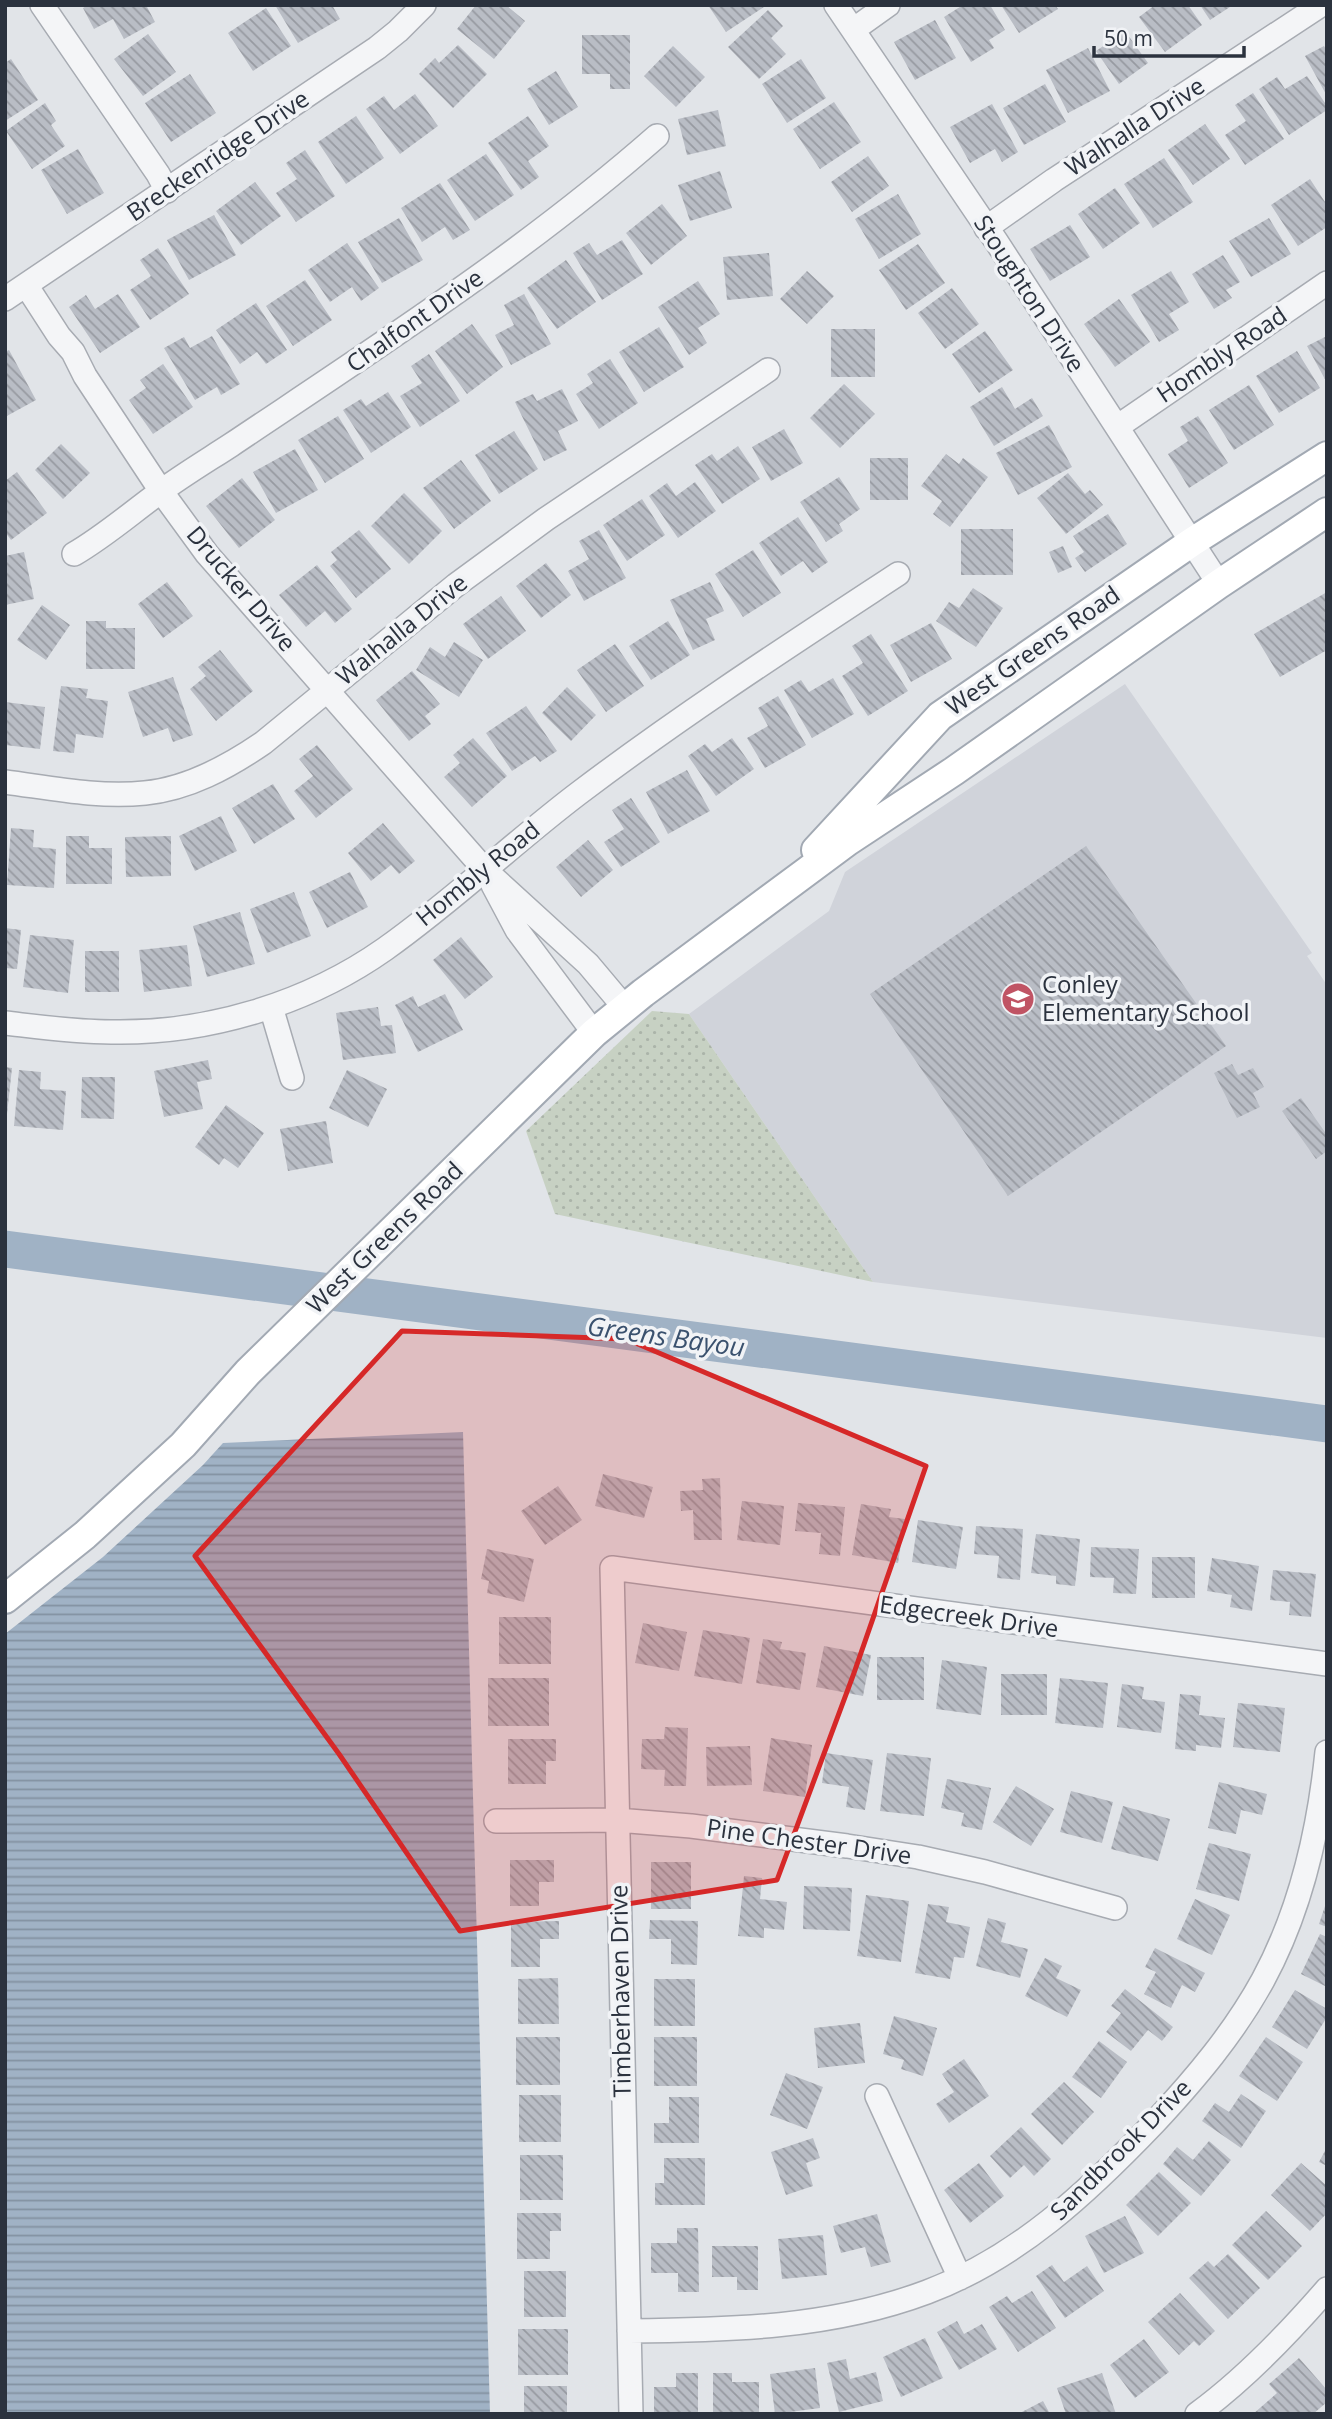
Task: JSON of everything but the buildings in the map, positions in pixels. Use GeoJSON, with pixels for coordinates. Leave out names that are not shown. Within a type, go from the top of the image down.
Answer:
{"type":"FeatureCollection","features":[{"type":"Feature","properties":{"kind":"main road","name":"West Greens Road"},"geometry":{"type":"LineString","coordinates":[[779,892],[940,716],[1192,542],[1327,456]]}},
{"type":"Feature","properties":{"kind":"main road","name":"West Greens Road"},"geometry":{"type":"LineString","coordinates":[[5,1599],[85,1535],[183,1445],[248,1372],[594,1033],[848,841],[954,771],[1219,584],[1327,512]]}},
{"type":"Feature","properties":{"kind":"street"},"geometry":{"type":"LineString","coordinates":[[42,5],[167,191]]}},
{"type":"Feature","properties":{"kind":"street","name":"Breckenridge Drive"},"geometry":{"type":"LineString","coordinates":[[5,299],[377,48],[398,32],[424,5]]}},
{"type":"Feature","properties":{"kind":"street","name":"Stoughton Drive"},"geometry":{"type":"LineString","coordinates":[[836,5],[1219,584]]}},
{"type":"Feature","properties":{"kind":"street"},"geometry":{"type":"LineString","coordinates":[[853,30],[888,5]]}},
{"type":"Feature","properties":{"kind":"street","name":"Walhalla Drive"},"geometry":{"type":"LineString","coordinates":[[986,228],[1054,180],[1321,5]]}},
{"type":"Feature","properties":{"kind":"street","name":"Chalfont Drive"},"geometry":{"type":"LineString","coordinates":[[74,554],[105,536],[161,491],[401,332],[511,254],[657,136]]}},
{"type":"Feature","properties":{"kind":"street","name":"Hombly Road"},"geometry":{"type":"LineString","coordinates":[[1116,427],[1327,284]]}},
{"type":"Feature","properties":{"kind":"street","name":"Drucker Drive"},"geometry":{"type":"LineString","coordinates":[[26,285],[59,336],[73,352],[85,376],[161,491],[207,554],[485,870],[588,964],[625,1008]]}},
{"type":"Feature","properties":{"kind":"street","name":"Walhalla Drive"},"geometry":{"type":"LineString","coordinates":[[5,782],[108,794],[146,793],[179,786],[238,760],[263,743],[456,585],[546,519],[768,370]]}},
{"type":"Feature","properties":{"kind":"street","name":"Hombly Road"},"geometry":{"type":"LineString","coordinates":[[5,1023],[89,1031],[162,1030],[246,1015],[305,993],[360,965],[386,948],[577,794],[679,720],[898,574]]}},
{"type":"Feature","properties":{"kind":"street","name":"Drucker Drive"},"geometry":{"type":"LineString","coordinates":[[485,870],[517,930],[594,1033]]}},
{"type":"Feature","properties":{"kind":"street"},"geometry":{"type":"LineString","coordinates":[[271,1007],[292,1078]]}},
{"type":"Feature","properties":{"kind":"street","name":"Edgecreek Drive"},"geometry":{"type":"LineString","coordinates":[[612,1568],[1327,1664]]}},
{"type":"Feature","properties":{"kind":"street","name":"Timberhaven Drive"},"geometry":{"type":"LineString","coordinates":[[612,1568],[631,2414]]}},
{"type":"Feature","properties":{"kind":"street","name":"Sandbrook Drive"},"geometry":{"type":"LineString","coordinates":[[629,2331],[783,2326],[840,2317],[891,2304],[960,2278],[1040,2230],[1123,2155],[1181,2094],[1217,2050],[1263,1980],[1285,1932],[1303,1882],[1315,1834],[1327,1752]]}},
{"type":"Feature","properties":{"kind":"street","name":"Pine Chester Drive"},"geometry":{"type":"LineString","coordinates":[[496,1821],[617,1820],[704,1827],[918,1857],[985,1872],[1115,1908]]}},
{"type":"Feature","properties":{"kind":"street"},"geometry":{"type":"LineString","coordinates":[[877,2096],[960,2278]]}},
{"type":"Feature","properties":{"kind":"street"},"geometry":{"type":"LineString","coordinates":[[1197,2414],[1322,2303]]}},
{"type":"Feature","properties":{"kind":"highlighted area"},"geometry":{"type":"Polygon","coordinates":[[[402,1331],[626,1339],[926,1466],[854,1673],[777,1880],[460,1931],[339,1754],[195,1556],[402,1331]]]}},
{"type":"Feature","properties":{"kind":"shaded area","name":"Conley Elementary School"},"geometry":{"type":"Polygon","coordinates":[[[1125,684],[1312,953],[1307,956],[1327,985],[1327,1338],[873,1282],[689,1014],[829,911],[845,872],[1125,684]]]}},
{"type":"Feature","properties":{"kind":"green space"},"geometry":{"type":"Polygon","coordinates":[[[652,1011],[689,1014],[873,1282],[555,1214],[526,1131],[652,1011]]]}},
{"type":"Feature","properties":{"kind":"water"},"geometry":{"type":"Polygon","coordinates":[[[463,1432],[490,2414],[5,2414],[5,1634],[103,1557],[203,1465],[223,1443],[463,1432]]]}},
{"type":"Feature","properties":{"kind":"waterway","name":"Greens Bayou"},"geometry":{"type":"LineString","coordinates":[[5,1249],[1327,1424]]}},
{"type":"Feature","properties":{"kind":"place","name":"Conley Elementary School"},"geometry":{"type":"Point","coordinates":[1018,999]}}]}
